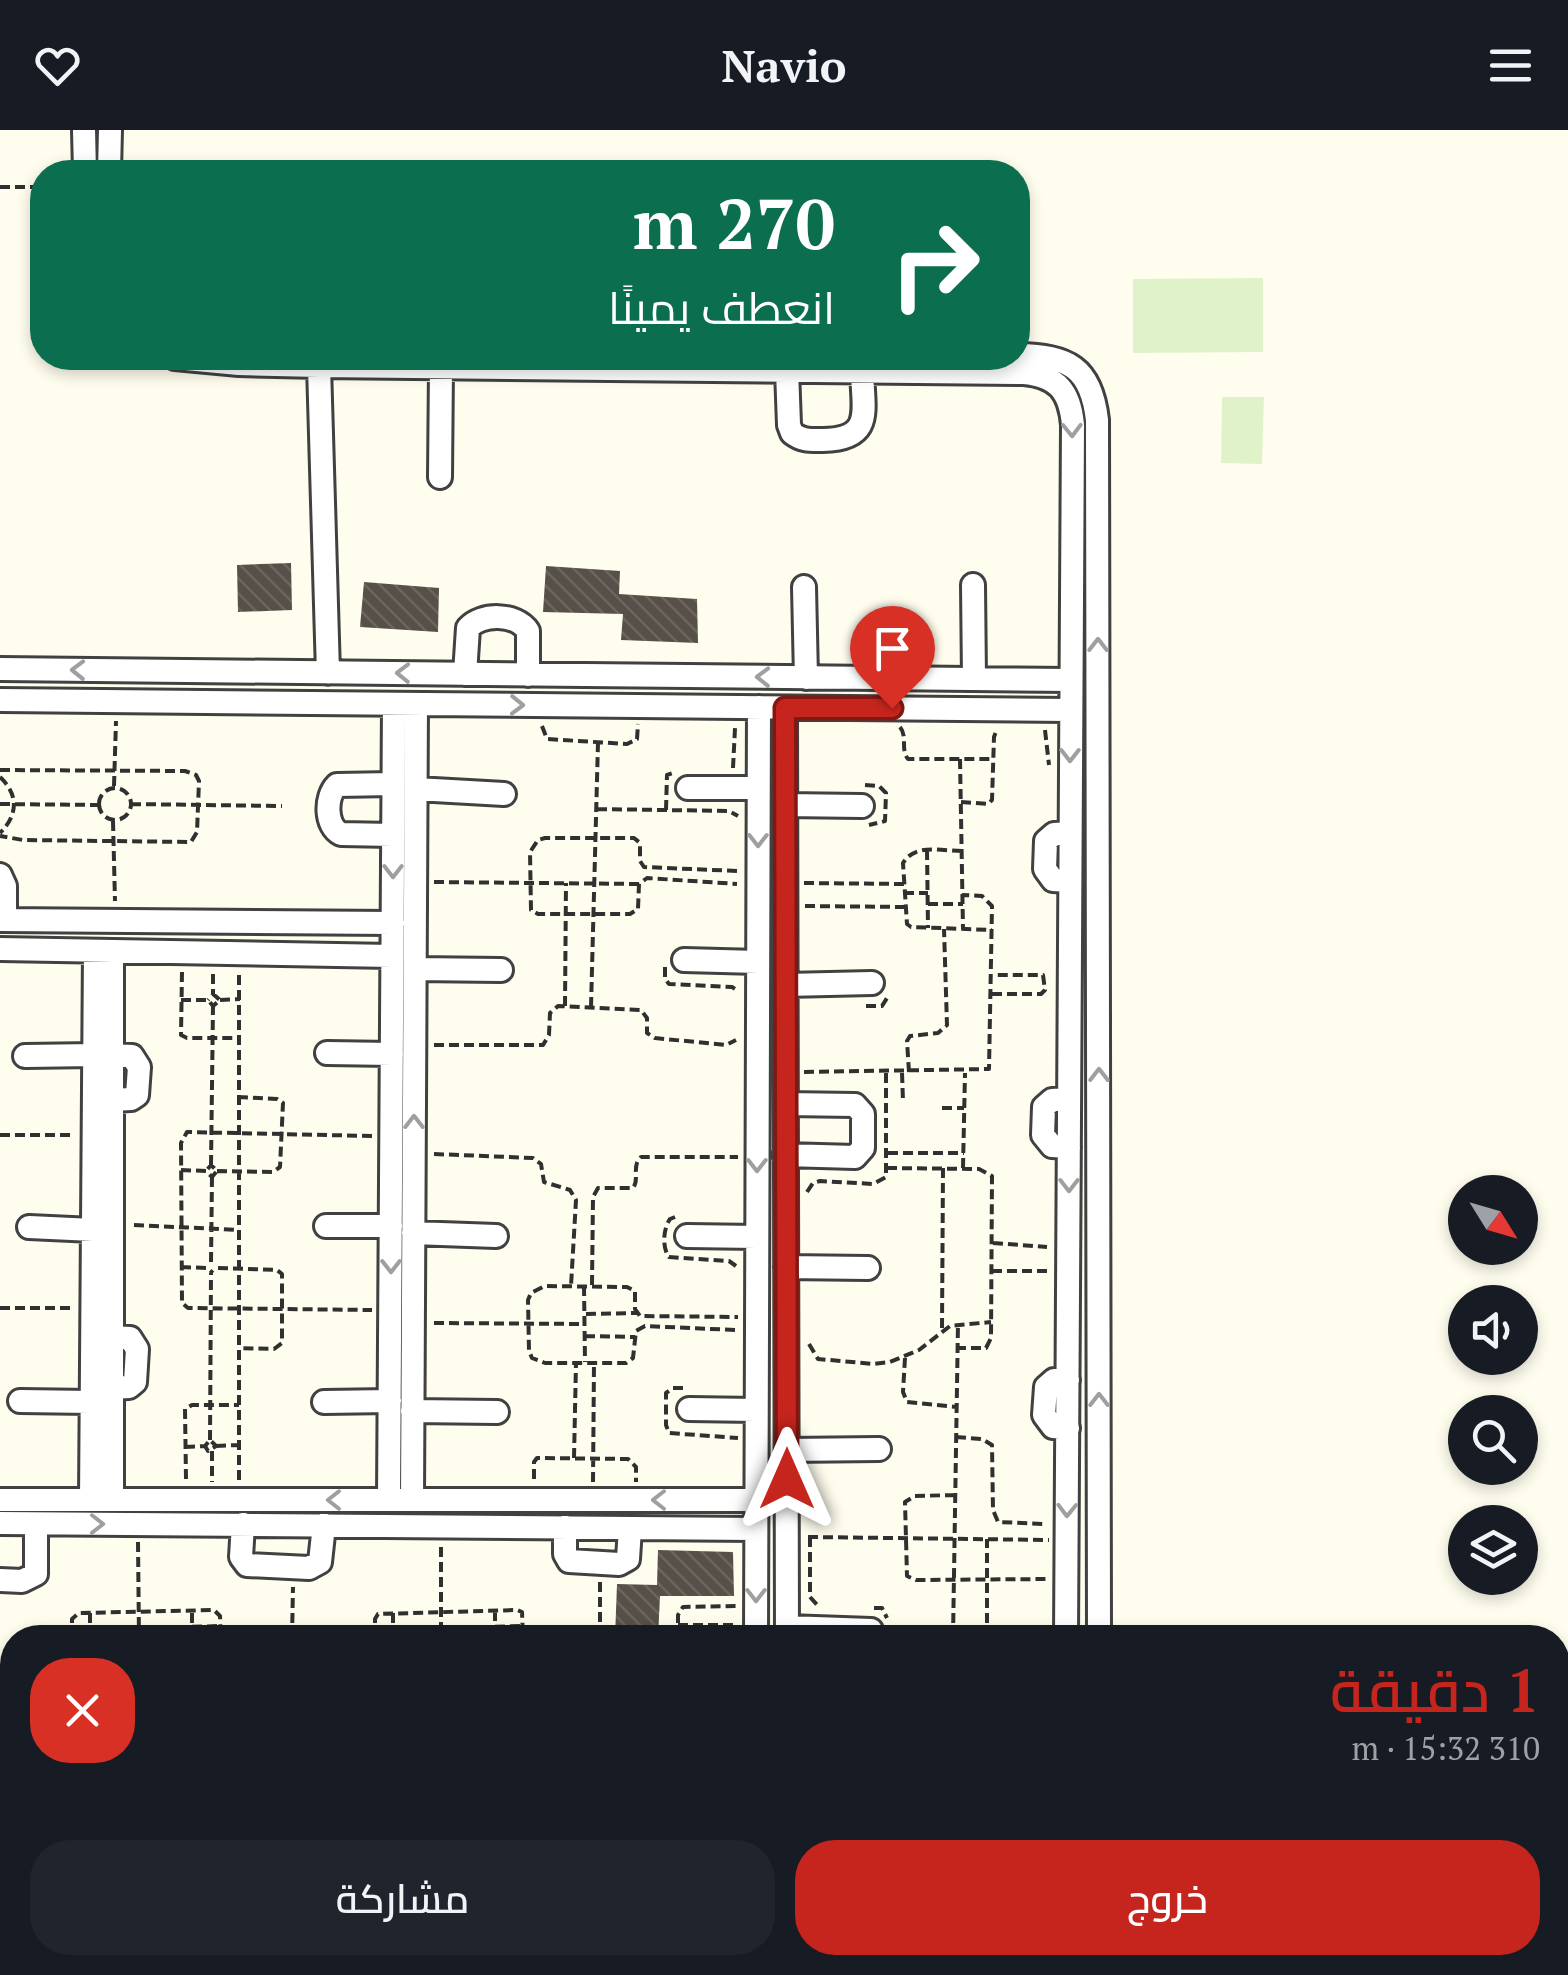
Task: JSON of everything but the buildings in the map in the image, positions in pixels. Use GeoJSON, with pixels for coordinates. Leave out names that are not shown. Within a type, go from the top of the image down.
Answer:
{"type":"FeatureCollection","features":[{"type":"Feature","properties":{"kind":"street"},"geometry":{"type":"LineString","coordinates":[[84,130],[85,160]]}},
{"type":"Feature","properties":{"kind":"street"},"geometry":{"type":"LineString","coordinates":[[109,160],[110,130]]}},
{"type":"Feature","properties":{"kind":"street"},"geometry":{"type":"LineString","coordinates":[[1030,355],[1068,362],[1085,378],[1096,410],[1099,1625]]}},
{"type":"Feature","properties":{"kind":"street"},"geometry":{"type":"LineString","coordinates":[[319,370],[328,672]]}},
{"type":"Feature","properties":{"kind":"street"},"geometry":{"type":"LineString","coordinates":[[440,477],[441,370]]}},
{"type":"Feature","properties":{"kind":"street"},"geometry":{"type":"LineString","coordinates":[[862,371],[860,428],[844,439],[798,438],[789,426],[788,370],[1024,372],[1045,374],[1062,386],[1071,405],[1066,1625]]}},
{"type":"Feature","properties":{"kind":"street"},"geometry":{"type":"LineString","coordinates":[[973,585],[974,680]]}},
{"type":"Feature","properties":{"kind":"street"},"geometry":{"type":"LineString","coordinates":[[804,587],[806,678]]}},
{"type":"Feature","properties":{"kind":"street"},"geometry":{"type":"LineString","coordinates":[[465,674],[468,628],[480,619],[511,618],[528,630],[528,674]]}},
{"type":"Feature","properties":{"kind":"street"},"geometry":{"type":"LineString","coordinates":[[0,669],[1070,680]]}},
{"type":"Feature","properties":{"kind":"street"},"geometry":{"type":"LineString","coordinates":[[0,700],[1070,710]]}},
{"type":"Feature","properties":{"kind":"street"},"geometry":{"type":"LineString","coordinates":[[400,1500],[390,1402],[390,1310],[414,1153],[415,882],[404,786],[405,704]]}},
{"type":"Feature","properties":{"kind":"street"},"geometry":{"type":"LineString","coordinates":[[756,1625],[759,707]]}},
{"type":"Feature","properties":{"kind":"street"},"geometry":{"type":"LineString","coordinates":[[785,708],[787,1450],[799,1537],[788,1625]]}},
{"type":"Feature","properties":{"kind":"street"},"geometry":{"type":"LineString","coordinates":[[393,834],[336,832],[329,822],[330,796],[337,785],[504,794]]}},
{"type":"Feature","properties":{"kind":"street"},"geometry":{"type":"LineString","coordinates":[[400,1500],[412,1411],[412,1323],[392,1136],[393,834],[404,786]]}},
{"type":"Feature","properties":{"kind":"street"},"geometry":{"type":"LineString","coordinates":[[688,788],[758,788]]}},
{"type":"Feature","properties":{"kind":"street"},"geometry":{"type":"LineString","coordinates":[[785,805],[861,805]]}},
{"type":"Feature","properties":{"kind":"street"},"geometry":{"type":"LineString","coordinates":[[0,875],[5,886],[3,920],[393,923]]}},
{"type":"Feature","properties":{"kind":"street"},"geometry":{"type":"LineString","coordinates":[[0,949],[392,956]]}},
{"type":"Feature","properties":{"kind":"street"},"geometry":{"type":"LineString","coordinates":[[101,1500],[112,1388],[112,1336],[93,1136],[103,1055],[104,951]]}},
{"type":"Feature","properties":{"kind":"street"},"geometry":{"type":"LineString","coordinates":[[675,960],[758,962]]}},
{"type":"Feature","properties":{"kind":"street"},"geometry":{"type":"LineString","coordinates":[[414,969],[500,970]]}},
{"type":"Feature","properties":{"kind":"street"},"geometry":{"type":"LineString","coordinates":[[786,986],[880,983]]}},
{"type":"Feature","properties":{"kind":"street"},"geometry":{"type":"LineString","coordinates":[[1069,1034],[1098,1033]]}},
{"type":"Feature","properties":{"kind":"street"},"geometry":{"type":"LineString","coordinates":[[326,1052],[392,1054]]}},
{"type":"Feature","properties":{"kind":"street"},"geometry":{"type":"LineString","coordinates":[[25,1056],[103,1055]]}},
{"type":"Feature","properties":{"kind":"street"},"geometry":{"type":"LineString","coordinates":[[101,1500],[92,1402],[92,1308],[112,1100],[103,1055]]}},
{"type":"Feature","properties":{"kind":"street"},"geometry":{"type":"LineString","coordinates":[[785,1155],[855,1157],[863,1148],[863,1114],[855,1105],[786,1104]]}},
{"type":"Feature","properties":{"kind":"street"},"geometry":{"type":"LineString","coordinates":[[326,1226],[496,1236]]}},
{"type":"Feature","properties":{"kind":"street"},"geometry":{"type":"LineString","coordinates":[[29,1227],[102,1227]]}},
{"type":"Feature","properties":{"kind":"street"},"geometry":{"type":"LineString","coordinates":[[681,1227],[757,1238]]}},
{"type":"Feature","properties":{"kind":"street"},"geometry":{"type":"LineString","coordinates":[[786,1267],[868,1268]]}},
{"type":"Feature","properties":{"kind":"street"},"geometry":{"type":"LineString","coordinates":[[690,1399],[756,1410]]}},
{"type":"Feature","properties":{"kind":"street"},"geometry":{"type":"LineString","coordinates":[[20,1402],[92,1402]]}},
{"type":"Feature","properties":{"kind":"street"},"geometry":{"type":"LineString","coordinates":[[324,1402],[390,1402]]}},
{"type":"Feature","properties":{"kind":"street"},"geometry":{"type":"LineString","coordinates":[[412,1411],[498,1412]]}},
{"type":"Feature","properties":{"kind":"street"},"geometry":{"type":"LineString","coordinates":[[787,1450],[878,1449]]}},
{"type":"Feature","properties":{"kind":"street"},"geometry":{"type":"LineString","coordinates":[[0,1500],[756,1500]]}},
{"type":"Feature","properties":{"kind":"street"},"geometry":{"type":"LineString","coordinates":[[0,1523],[756,1529]]}},
{"type":"Feature","properties":{"kind":"street"},"geometry":{"type":"LineString","coordinates":[[0,1580],[30,1580],[36,1574],[36,1524]]}},
{"type":"Feature","properties":{"kind":"street"},"geometry":{"type":"LineString","coordinates":[[243,1524],[241,1556],[247,1565],[294,1568],[309,1568],[320,1562],[324,1525]]}},
{"type":"Feature","properties":{"kind":"street"},"geometry":{"type":"LineString","coordinates":[[565,1526],[564,1554],[569,1561],[619,1564],[628,1559],[630,1528]]}},
{"type":"Feature","properties":{"kind":"path"},"geometry":{"type":"LineString","coordinates":[[0,187],[30,187]]}},
{"type":"Feature","properties":{"kind":"path"},"geometry":{"type":"LineString","coordinates":[[114,788],[116,701]]}},
{"type":"Feature","properties":{"kind":"path"},"geometry":{"type":"LineString","coordinates":[[896,725],[905,735],[904,752],[908,759],[994,758]]}},
{"type":"Feature","properties":{"kind":"path"},"geometry":{"type":"LineString","coordinates":[[1036,726],[1047,733],[1049,778]]}},
{"type":"Feature","properties":{"kind":"path"},"geometry":{"type":"LineString","coordinates":[[961,802],[988,804],[992,800],[995,731],[1001,727]]}},
{"type":"Feature","properties":{"kind":"path"},"geometry":{"type":"LineString","coordinates":[[591,1007],[598,742]]}},
{"type":"Feature","properties":{"kind":"path"},"geometry":{"type":"LineString","coordinates":[[960,759],[963,929]]}},
{"type":"Feature","properties":{"kind":"path"},"geometry":{"type":"LineString","coordinates":[[191,771],[198,781],[197,832],[191,842],[23,840],[0,834],[11,822],[15,804],[12,790],[0,773],[191,771]]}},
{"type":"Feature","properties":{"kind":"path"},"geometry":{"type":"LineString","coordinates":[[880,786],[886,793],[885,822],[879,826],[861,805],[880,786]]}},
{"type":"Feature","properties":{"kind":"path"},"geometry":{"type":"LineString","coordinates":[[114,788],[126,792],[131,804],[126,816],[114,820],[103,816],[98,805],[102,793],[114,788]]}},
{"type":"Feature","properties":{"kind":"path"},"geometry":{"type":"LineString","coordinates":[[0,804],[98,805]]}},
{"type":"Feature","properties":{"kind":"path"},"geometry":{"type":"LineString","coordinates":[[131,804],[282,806]]}},
{"type":"Feature","properties":{"kind":"path"},"geometry":{"type":"LineString","coordinates":[[596,809],[729,811],[736,813],[742,824]]}},
{"type":"Feature","properties":{"kind":"path"},"geometry":{"type":"LineString","coordinates":[[114,820],[115,921]]}},
{"type":"Feature","properties":{"kind":"path"},"geometry":{"type":"LineString","coordinates":[[415,882],[530,883],[566,883],[594,884],[639,884],[648,878],[741,885],[741,871],[644,866],[638,840],[538,840],[530,852],[530,883],[534,913],[634,913],[639,904],[639,884]]}},
{"type":"Feature","properties":{"kind":"path"},"geometry":{"type":"LineString","coordinates":[[962,851],[918,850],[906,857],[906,924],[992,930]]}},
{"type":"Feature","properties":{"kind":"path"},"geometry":{"type":"LineString","coordinates":[[927,850],[928,928]]}},
{"type":"Feature","properties":{"kind":"path"},"geometry":{"type":"LineString","coordinates":[[565,1006],[566,883]]}},
{"type":"Feature","properties":{"kind":"path"},"geometry":{"type":"LineString","coordinates":[[799,894],[799,883],[904,884]]}},
{"type":"Feature","properties":{"kind":"path"},"geometry":{"type":"LineString","coordinates":[[904,894],[928,893]]}},
{"type":"Feature","properties":{"kind":"path"},"geometry":{"type":"LineString","coordinates":[[801,1065],[802,1070],[813,1074],[964,1072],[985,1071],[991,1066],[990,901],[982,896],[962,895]]}},
{"type":"Feature","properties":{"kind":"path"},"geometry":{"type":"LineString","coordinates":[[928,904],[962,904]]}},
{"type":"Feature","properties":{"kind":"path"},"geometry":{"type":"LineString","coordinates":[[799,906],[905,907]]}},
{"type":"Feature","properties":{"kind":"path"},"geometry":{"type":"LineString","coordinates":[[909,1072],[910,1036],[938,1033],[947,1024],[944,928]]}},
{"type":"Feature","properties":{"kind":"path"},"geometry":{"type":"LineString","coordinates":[[182,952],[181,1035],[239,1038]]}},
{"type":"Feature","properties":{"kind":"path"},"geometry":{"type":"LineString","coordinates":[[238,1500],[240,954]]}},
{"type":"Feature","properties":{"kind":"path"},"geometry":{"type":"LineString","coordinates":[[675,960],[665,979],[669,984],[732,986],[740,999]]}},
{"type":"Feature","properties":{"kind":"path"},"geometry":{"type":"LineString","coordinates":[[992,975],[1040,975],[1046,981],[1041,994],[992,994]]}},
{"type":"Feature","properties":{"kind":"path"},"geometry":{"type":"LineString","coordinates":[[862,1006],[882,1006],[886,1002],[880,983]]}},
{"type":"Feature","properties":{"kind":"path"},"geometry":{"type":"LineString","coordinates":[[208,1000],[213,994],[220,1000]]}},
{"type":"Feature","properties":{"kind":"path"},"geometry":{"type":"LineString","coordinates":[[213,1006],[220,1000],[240,999]]}},
{"type":"Feature","properties":{"kind":"path"},"geometry":{"type":"LineString","coordinates":[[181,1000],[208,1000]]}},
{"type":"Feature","properties":{"kind":"path"},"geometry":{"type":"LineString","coordinates":[[206,1172],[211,1165],[212,1132],[213,1006],[208,1000]]}},
{"type":"Feature","properties":{"kind":"path"},"geometry":{"type":"LineString","coordinates":[[414,1045],[538,1046],[547,1040],[550,1013],[558,1006],[641,1010],[647,1018],[647,1033],[655,1038],[726,1044],[737,1039],[739,1032]]}},
{"type":"Feature","properties":{"kind":"path"},"geometry":{"type":"LineString","coordinates":[[902,1072],[903,1101]]}},
{"type":"Feature","properties":{"kind":"path"},"geometry":{"type":"LineString","coordinates":[[963,1168],[964,1072]]}},
{"type":"Feature","properties":{"kind":"path"},"geometry":{"type":"LineString","coordinates":[[211,1165],[217,1170],[277,1170],[282,1163],[281,1100],[239,1098]]}},
{"type":"Feature","properties":{"kind":"path"},"geometry":{"type":"LineString","coordinates":[[942,1108],[964,1108]]}},
{"type":"Feature","properties":{"kind":"path"},"geometry":{"type":"LineString","coordinates":[[390,1310],[188,1308],[182,1304],[181,1170],[182,1136],[187,1132],[392,1136]]}},
{"type":"Feature","properties":{"kind":"path"},"geometry":{"type":"LineString","coordinates":[[0,1135],[93,1136]]}},
{"type":"Feature","properties":{"kind":"path"},"geometry":{"type":"LineString","coordinates":[[414,1153],[538,1159],[544,1182],[570,1190],[576,1200],[571,1286]]}},
{"type":"Feature","properties":{"kind":"path"},"geometry":{"type":"LineString","coordinates":[[886,1153],[964,1154]]}},
{"type":"Feature","properties":{"kind":"path"},"geometry":{"type":"LineString","coordinates":[[592,1286],[594,1196],[598,1188],[633,1188],[637,1160],[646,1156],[758,1157]]}},
{"type":"Feature","properties":{"kind":"path"},"geometry":{"type":"LineString","coordinates":[[886,1168],[963,1168],[987,1170],[992,1176],[990,1344],[981,1350],[958,1348]]}},
{"type":"Feature","properties":{"kind":"path"},"geometry":{"type":"LineString","coordinates":[[942,1331],[944,1168]]}},
{"type":"Feature","properties":{"kind":"path"},"geometry":{"type":"LineString","coordinates":[[181,1170],[206,1172],[212,1177]]}},
{"type":"Feature","properties":{"kind":"path"},"geometry":{"type":"LineString","coordinates":[[212,1500],[210,1268],[212,1177],[217,1170]]}},
{"type":"Feature","properties":{"kind":"path"},"geometry":{"type":"LineString","coordinates":[[681,1227],[670,1219],[665,1228],[665,1249],[670,1257],[729,1262],[740,1275]]}},
{"type":"Feature","properties":{"kind":"path"},"geometry":{"type":"LineString","coordinates":[[102,1227],[239,1230]]}},
{"type":"Feature","properties":{"kind":"path"},"geometry":{"type":"LineString","coordinates":[[993,1243],[1044,1246],[1050,1252]]}},
{"type":"Feature","properties":{"kind":"path"},"geometry":{"type":"LineString","coordinates":[[992,1271],[1044,1273],[1050,1266]]}},
{"type":"Feature","properties":{"kind":"path"},"geometry":{"type":"LineString","coordinates":[[181,1267],[277,1270],[282,1280],[283,1338],[278,1347],[239,1348]]}},
{"type":"Feature","properties":{"kind":"path"},"geometry":{"type":"LineString","coordinates":[[637,1313],[632,1287],[545,1286],[528,1300],[532,1358],[546,1363],[630,1362],[636,1331],[645,1326],[740,1330],[740,1303]]}},
{"type":"Feature","properties":{"kind":"path"},"geometry":{"type":"LineString","coordinates":[[584,1286],[585,1363]]}},
{"type":"Feature","properties":{"kind":"path"},"geometry":{"type":"LineString","coordinates":[[0,1308],[92,1308]]}},
{"type":"Feature","properties":{"kind":"path"},"geometry":{"type":"LineString","coordinates":[[585,1314],[740,1317]]}},
{"type":"Feature","properties":{"kind":"path"},"geometry":{"type":"LineString","coordinates":[[412,1323],[585,1324]]}},
{"type":"Feature","properties":{"kind":"path"},"geometry":{"type":"LineString","coordinates":[[953,1625],[958,1323]]}},
{"type":"Feature","properties":{"kind":"path"},"geometry":{"type":"LineString","coordinates":[[585,1336],[635,1337]]}},
{"type":"Feature","properties":{"kind":"path"},"geometry":{"type":"LineString","coordinates":[[905,1358],[903,1392],[907,1402],[956,1407]]}},
{"type":"Feature","properties":{"kind":"path"},"geometry":{"type":"LineString","coordinates":[[574,1459],[576,1363]]}},
{"type":"Feature","properties":{"kind":"path"},"geometry":{"type":"LineString","coordinates":[[592,1486],[594,1363]]}},
{"type":"Feature","properties":{"kind":"path"},"geometry":{"type":"LineString","coordinates":[[690,1399],[674,1388],[666,1393],[669,1434],[732,1435],[739,1442]]}},
{"type":"Feature","properties":{"kind":"path"},"geometry":{"type":"LineString","coordinates":[[186,1500],[184,1410],[192,1405],[239,1406]]}},
{"type":"Feature","properties":{"kind":"path"},"geometry":{"type":"LineString","coordinates":[[956,1437],[992,1444],[993,1510],[998,1522],[1049,1524]]}},
{"type":"Feature","properties":{"kind":"path"},"geometry":{"type":"LineString","coordinates":[[204,1446],[210,1440]]}},
{"type":"Feature","properties":{"kind":"path"},"geometry":{"type":"LineString","coordinates":[[185,1447],[214,1449],[238,1445]]}},
{"type":"Feature","properties":{"kind":"path"},"geometry":{"type":"LineString","coordinates":[[538,1486],[534,1482],[535,1460],[593,1459],[632,1460],[636,1466],[636,1487]]}},
{"type":"Feature","properties":{"kind":"path"},"geometry":{"type":"LineString","coordinates":[[954,1495],[910,1498],[904,1507],[905,1571],[911,1580],[1047,1579]]}},
{"type":"Feature","properties":{"kind":"path"},"geometry":{"type":"LineString","coordinates":[[138,1524],[138,1625]]}},
{"type":"Feature","properties":{"kind":"path"},"geometry":{"type":"LineString","coordinates":[[441,1526],[442,1625]]}},
{"type":"Feature","properties":{"kind":"path"},"geometry":{"type":"LineString","coordinates":[[821,1608],[810,1597],[799,1537],[1048,1540]]}},
{"type":"Feature","properties":{"kind":"path"},"geometry":{"type":"LineString","coordinates":[[987,1539],[987,1625]]}},
{"type":"Feature","properties":{"kind":"path"},"geometry":{"type":"LineString","coordinates":[[292,1625],[294,1568]]}},
{"type":"Feature","properties":{"kind":"path"},"geometry":{"type":"LineString","coordinates":[[600,1625],[600,1580],[608,1576]]}},
{"type":"Feature","properties":{"kind":"path"},"geometry":{"type":"LineString","coordinates":[[678,1625],[678,1615],[684,1607],[738,1606],[739,1592]]}},
{"type":"Feature","properties":{"kind":"path"},"geometry":{"type":"LineString","coordinates":[[858,1608],[882,1608],[887,1616],[882,1625]]}},
{"type":"Feature","properties":{"kind":"path"},"geometry":{"type":"LineString","coordinates":[[72,1625],[73,1616],[90,1613],[217,1610],[220,1625]]}},
{"type":"Feature","properties":{"kind":"path"},"geometry":{"type":"LineString","coordinates":[[375,1625],[376,1616],[393,1613],[520,1610],[523,1625]]}},
{"type":"Feature","properties":{"kind":"path"},"geometry":{"type":"LineString","coordinates":[[192,1611],[192,1625]]}},
{"type":"Feature","properties":{"kind":"path"},"geometry":{"type":"LineString","coordinates":[[495,1611],[496,1625]]}},
{"type":"Feature","properties":{"kind":"path"},"geometry":{"type":"LineString","coordinates":[[90,1613],[90,1625]]}},
{"type":"Feature","properties":{"kind":"path"},"geometry":{"type":"LineString","coordinates":[[393,1613],[393,1625]]}},
{"type":"Feature","properties":{"kind":"green space"},"geometry":{"type":"Polygon","coordinates":[[[1263,278],[1263,352],[1133,353],[1133,279],[1263,278]]]}},
{"type":"Feature","properties":{"kind":"green space"},"geometry":{"type":"Polygon","coordinates":[[[1222,397],[1264,397],[1262,464],[1221,463],[1222,397]]]}},
{"type":"Feature","properties":{"kind":"route"},"geometry":{"type":"LineString","coordinates":[[787,1479],[785,708],[892,708]]}}]}
